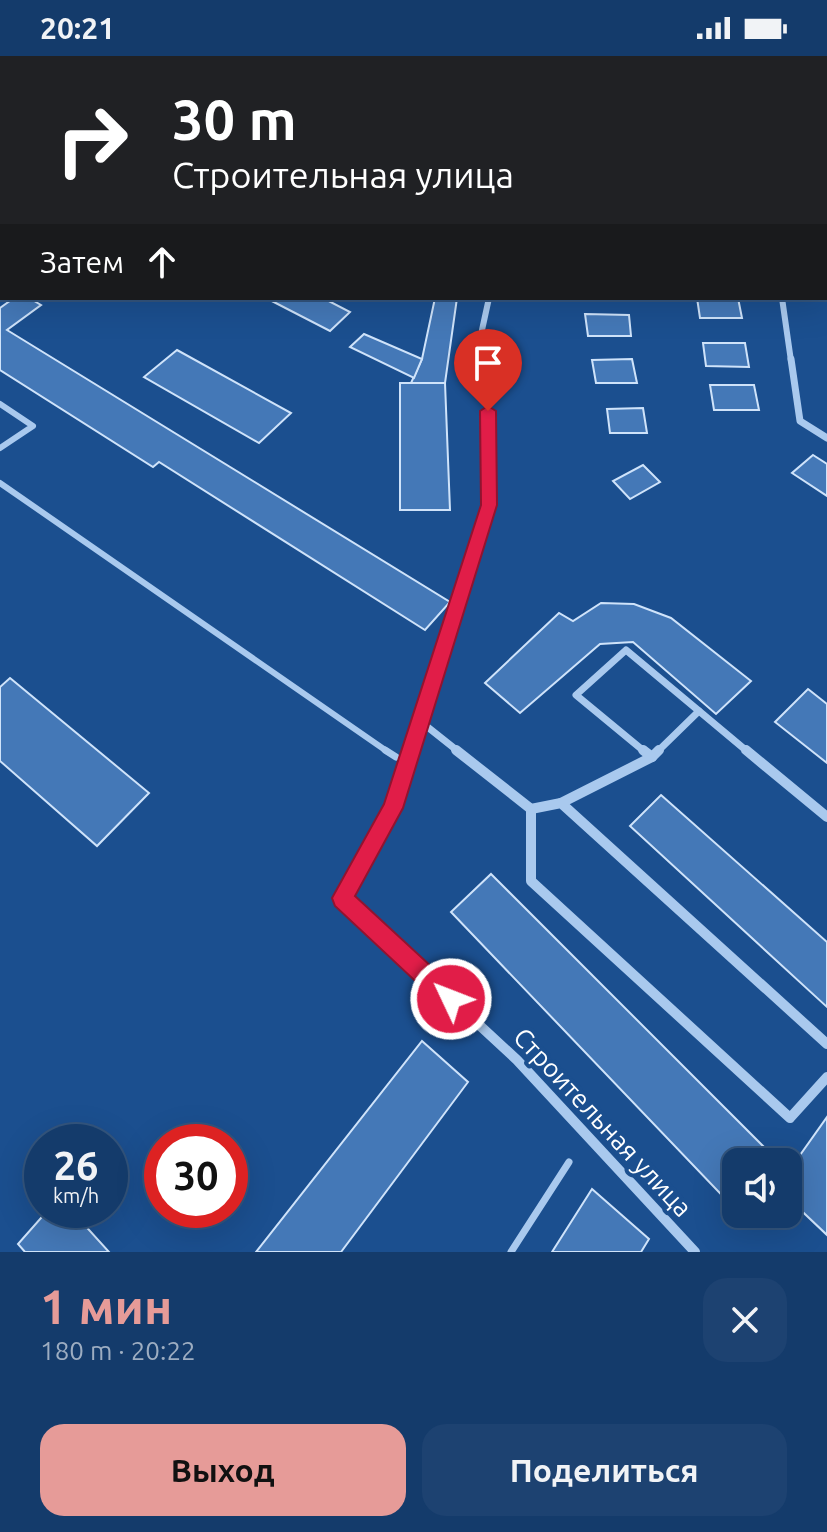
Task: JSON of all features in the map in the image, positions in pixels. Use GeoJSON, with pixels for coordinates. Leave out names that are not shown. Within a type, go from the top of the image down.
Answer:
{"type":"FeatureCollection","features":[{"type":"Feature","properties":{"kind":"street"},"geometry":{"type":"LineString","coordinates":[[489,300],[482,330],[490,439],[489,505],[420,721],[531,809],[561,803],[652,757],[699,711]]}},
{"type":"Feature","properties":{"kind":"street"},"geometry":{"type":"LineString","coordinates":[[782,300],[800,421],[827,438]]}},
{"type":"Feature","properties":{"kind":"street"},"geometry":{"type":"LineString","coordinates":[[652,757],[576,695],[626,650],[827,817]]}},
{"type":"Feature","properties":{"kind":"street","name":"Строительная улица"},"geometry":{"type":"LineString","coordinates":[[420,721],[393,808],[342,898],[517,1060],[695,1252]]}},
{"type":"Feature","properties":{"kind":"street"},"geometry":{"type":"LineString","coordinates":[[561,803],[827,1044]]}},
{"type":"Feature","properties":{"kind":"street"},"geometry":{"type":"LineString","coordinates":[[531,809],[531,881],[790,1118],[827,1077]]}},
{"type":"Feature","properties":{"kind":"lane"},"geometry":{"type":"LineString","coordinates":[[0,404],[33,426],[0,448]]}},
{"type":"Feature","properties":{"kind":"lane"},"geometry":{"type":"LineString","coordinates":[[0,483],[396,757]]}},
{"type":"Feature","properties":{"kind":"lane"},"geometry":{"type":"LineString","coordinates":[[511,1252],[569,1162]]}},
{"type":"Feature","properties":{"kind":"building"},"geometry":{"type":"Polygon","coordinates":[[[11,300],[32,300],[41,305],[7,330],[450,602],[425,630],[159,462],[153,467],[0,370],[0,308],[11,300]]]}},
{"type":"Feature","properties":{"kind":"building"},"geometry":{"type":"Polygon","coordinates":[[[270,300],[327,300],[350,312],[330,331],[270,300]]]}},
{"type":"Feature","properties":{"kind":"building"},"geometry":{"type":"Polygon","coordinates":[[[435,300],[457,300],[445,383],[411,383],[422,359],[435,300]]]}},
{"type":"Feature","properties":{"kind":"building"},"geometry":{"type":"Polygon","coordinates":[[[697,300],[738,300],[742,318],[700,318],[697,300]]]}},
{"type":"Feature","properties":{"kind":"building"},"geometry":{"type":"Polygon","coordinates":[[[585,314],[629,315],[631,336],[588,336],[585,314]]]}},
{"type":"Feature","properties":{"kind":"building"},"geometry":{"type":"Polygon","coordinates":[[[364,334],[422,359],[414,378],[350,347],[364,334]]]}},
{"type":"Feature","properties":{"kind":"building"},"geometry":{"type":"Polygon","coordinates":[[[703,343],[745,343],[749,367],[706,366],[703,343]]]}},
{"type":"Feature","properties":{"kind":"building"},"geometry":{"type":"Polygon","coordinates":[[[177,350],[291,413],[259,443],[144,377],[177,350]]]}},
{"type":"Feature","properties":{"kind":"building"},"geometry":{"type":"Polygon","coordinates":[[[632,359],[637,383],[596,383],[592,360],[632,359]]]}},
{"type":"Feature","properties":{"kind":"building"},"geometry":{"type":"Polygon","coordinates":[[[400,383],[445,383],[450,510],[400,510],[400,383]]]}},
{"type":"Feature","properties":{"kind":"building"},"geometry":{"type":"Polygon","coordinates":[[[710,385],[754,385],[759,410],[714,410],[710,385]]]}},
{"type":"Feature","properties":{"kind":"building"},"geometry":{"type":"Polygon","coordinates":[[[643,408],[647,433],[610,433],[607,409],[643,408]]]}},
{"type":"Feature","properties":{"kind":"building"},"geometry":{"type":"Polygon","coordinates":[[[813,455],[827,464],[827,496],[792,473],[813,455]]]}},
{"type":"Feature","properties":{"kind":"building"},"geometry":{"type":"Polygon","coordinates":[[[643,465],[660,482],[630,499],[613,481],[643,465]]]}},
{"type":"Feature","properties":{"kind":"building"},"geometry":{"type":"Polygon","coordinates":[[[601,603],[634,604],[671,618],[751,681],[716,714],[633,642],[600,644],[520,713],[485,683],[559,613],[573,621],[601,603]]]}},
{"type":"Feature","properties":{"kind":"building"},"geometry":{"type":"Polygon","coordinates":[[[10,678],[149,793],[97,846],[0,761],[0,687],[10,678]]]}},
{"type":"Feature","properties":{"kind":"building"},"geometry":{"type":"Polygon","coordinates":[[[808,689],[827,704],[827,763],[775,722],[808,689]]]}},
{"type":"Feature","properties":{"kind":"building"},"geometry":{"type":"Polygon","coordinates":[[[661,795],[827,942],[827,1007],[630,826],[661,795]]]}},
{"type":"Feature","properties":{"kind":"building"},"geometry":{"type":"Polygon","coordinates":[[[491,874],[765,1148],[722,1148],[722,1195],[451,912],[491,874]]]}},
{"type":"Feature","properties":{"kind":"building"},"geometry":{"type":"Polygon","coordinates":[[[422,1041],[468,1082],[341,1252],[256,1252],[422,1041]]]}},
{"type":"Feature","properties":{"kind":"building"},"geometry":{"type":"Polygon","coordinates":[[[827,1117],[827,1235],[802,1211],[802,1152],[827,1117]]]}},
{"type":"Feature","properties":{"kind":"building"},"geometry":{"type":"Polygon","coordinates":[[[592,1189],[649,1239],[641,1252],[552,1252],[592,1189]]]}},
{"type":"Feature","properties":{"kind":"building"},"geometry":{"type":"Polygon","coordinates":[[[32,1228],[87,1228],[109,1252],[25,1252],[18,1244],[32,1228]]]}},
{"type":"Feature","properties":{"kind":"route"},"geometry":{"type":"LineString","coordinates":[[451,999],[342,898],[393,808],[489,505],[488,411]]}}]}
